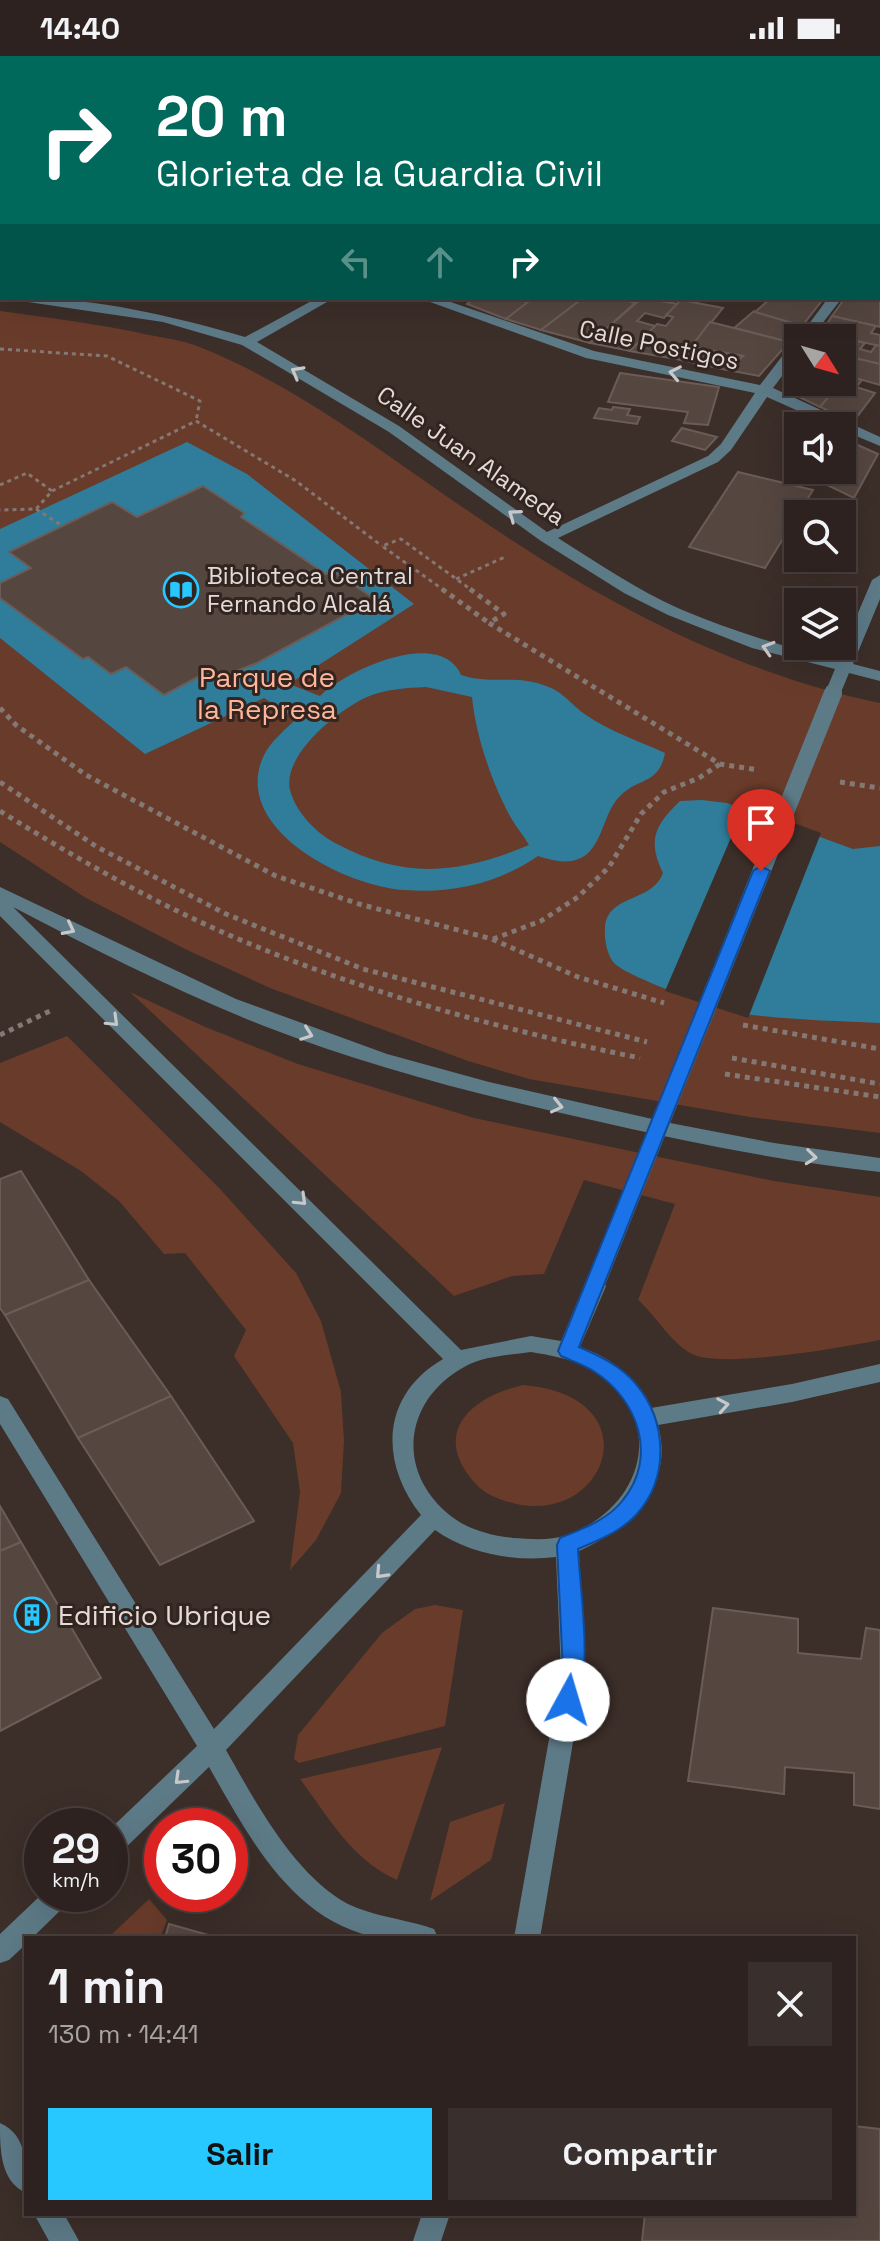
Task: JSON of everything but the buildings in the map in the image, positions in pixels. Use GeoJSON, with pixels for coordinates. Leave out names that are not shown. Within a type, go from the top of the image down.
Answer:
{"type":"FeatureCollection","features":[{"type":"Feature","properties":{"kind":"street","name":"Calle Juan Alameda"},"geometry":{"type":"LineString","coordinates":[[42,300],[164,318],[247,342],[394,429],[546,538],[674,612],[758,645],[880,676]]}},
{"type":"Feature","properties":{"kind":"street"},"geometry":{"type":"LineString","coordinates":[[247,342],[323,300]]}},
{"type":"Feature","properties":{"kind":"street","name":"Calle Postigos"},"geometry":{"type":"LineString","coordinates":[[432,300],[591,355],[764,390],[880,442]]}},
{"type":"Feature","properties":{"kind":"street"},"geometry":{"type":"LineString","coordinates":[[815,324],[833,300]]}},
{"type":"Feature","properties":{"kind":"street"},"geometry":{"type":"LineString","coordinates":[[546,538],[713,459],[726,447],[784,364]]}},
{"type":"Feature","properties":{"kind":"street"},"geometry":{"type":"LineString","coordinates":[[568,1351],[880,580]]}},
{"type":"Feature","properties":{"kind":"street"},"geometry":{"type":"LineString","coordinates":[[0,893],[109,949],[234,1005],[307,1034],[440,1078],[726,1144],[880,1165]]}},
{"type":"Feature","properties":{"kind":"street"},"geometry":{"type":"LineString","coordinates":[[0,905],[84,993],[344,1242],[458,1360]]}},
{"type":"Feature","properties":{"kind":"street"},"geometry":{"type":"LineString","coordinates":[[531,1344],[568,1351],[602,1366],[629,1389],[646,1418],[652,1449],[646,1479],[630,1508],[602,1530],[567,1545],[532,1549],[496,1546],[462,1534],[434,1516],[413,1490],[401,1462],[401,1431],[411,1403],[431,1378],[458,1360],[493,1348],[531,1344]]}},
{"type":"Feature","properties":{"kind":"street"},"geometry":{"type":"LineString","coordinates":[[646,1418],[792,1393],[880,1373]]}},
{"type":"Feature","properties":{"kind":"street"},"geometry":{"type":"LineString","coordinates":[[0,1405],[212,1748],[263,1838],[309,1889],[341,1914],[418,1936]]}},
{"type":"Feature","properties":{"kind":"street"},"geometry":{"type":"LineString","coordinates":[[128,1829],[212,1748],[434,1516]]}},
{"type":"Feature","properties":{"kind":"street"},"geometry":{"type":"LineString","coordinates":[[527,1936],[573,1671],[567,1545]]}},
{"type":"Feature","properties":{"kind":"street"},"geometry":{"type":"LineString","coordinates":[[0,1951],[41,1912]]}},
{"type":"Feature","properties":{"kind":"street"},"geometry":{"type":"LineString","coordinates":[[0,2137],[24,2176]]}},
{"type":"Feature","properties":{"kind":"street"},"geometry":{"type":"LineString","coordinates":[[49,2216],[65,2241]]}},
{"type":"Feature","properties":{"kind":"street"},"geometry":{"type":"LineString","coordinates":[[427,2241],[435,2216]]}},
{"type":"Feature","properties":{"kind":"path"},"geometry":{"type":"LineString","coordinates":[[0,349],[107,356],[200,401],[196,421]]}},
{"type":"Feature","properties":{"kind":"path"},"geometry":{"type":"LineString","coordinates":[[36,509],[52,491],[196,421]]}},
{"type":"Feature","properties":{"kind":"path"},"geometry":{"type":"LineString","coordinates":[[0,708],[16,725],[86,775],[276,876],[359,904],[492,939],[541,921],[578,897],[609,867],[641,814],[664,792],[699,778],[720,764],[489,623],[296,481],[196,421]]}},
{"type":"Feature","properties":{"kind":"path"},"geometry":{"type":"LineString","coordinates":[[0,485],[27,473],[52,491]]}},
{"type":"Feature","properties":{"kind":"path"},"geometry":{"type":"LineString","coordinates":[[0,510],[36,509],[61,525]]}},
{"type":"Feature","properties":{"kind":"path"},"geometry":{"type":"LineString","coordinates":[[456,579],[546,538]]}},
{"type":"Feature","properties":{"kind":"path"},"geometry":{"type":"LineString","coordinates":[[382,546],[401,539],[504,614],[489,623]]}},
{"type":"Feature","properties":{"kind":"path"},"geometry":{"type":"LineString","coordinates":[[0,782],[97,847],[226,914],[363,969],[526,1012]]}},
{"type":"Feature","properties":{"kind":"path"},"geometry":{"type":"LineString","coordinates":[[0,811],[53,846],[112,879],[304,966],[442,1013],[554,1042],[648,1059]]}},
{"type":"Feature","properties":{"kind":"path"},"geometry":{"type":"LineString","coordinates":[[0,1035],[84,993]]}},
{"type":"Feature","properties":{"kind":"path"},"geometry":{"type":"LineString","coordinates":[[710,1071],[880,1097]]}},
{"type":"Feature","properties":{"kind":"green space","name":"Parque de la Represa"},"geometry":{"type":"Polygon","coordinates":[[[0,311],[94,324],[179,341],[236,363],[310,404],[531,553],[625,608],[775,674],[880,703],[880,1133],[750,1117],[529,1079],[468,1061],[270,988],[185,949],[86,898],[0,842],[0,311]]]}},
{"type":"Feature","properties":{"kind":"green space"},"geometry":{"type":"Polygon","coordinates":[[[130,992],[203,1026],[298,1064],[474,1118],[774,1181],[880,1197],[880,1340],[753,1358],[705,1358],[690,1353],[638,1300],[675,1204],[584,1180],[544,1274],[512,1276],[454,1296],[130,992]]]}},
{"type":"Feature","properties":{"kind":"green space"},"geometry":{"type":"Polygon","coordinates":[[[67,1036],[220,1189],[296,1273],[321,1321],[341,1392],[344,1441],[341,1493],[316,1540],[290,1570],[300,1492],[293,1443],[234,1356],[246,1330],[185,1253],[164,1254],[119,1201],[81,1171],[0,1122],[0,1063],[67,1036]]]}},
{"type":"Feature","properties":{"kind":"green space"},"geometry":{"type":"Polygon","coordinates":[[[523,1385],[564,1394],[590,1411],[602,1433],[603,1456],[593,1478],[574,1495],[548,1505],[516,1504],[488,1494],[478,1487],[461,1464],[456,1447],[457,1432],[474,1407],[505,1390],[523,1385]]]}},
{"type":"Feature","properties":{"kind":"green space"},"geometry":{"type":"Polygon","coordinates":[[[435,1605],[463,1610],[445,1726],[299,1763],[294,1759],[298,1735],[382,1633],[415,1609],[435,1605]]]}},
{"type":"Feature","properties":{"kind":"green space"},"geometry":{"type":"Polygon","coordinates":[[[442,1747],[397,1880],[381,1872],[354,1850],[300,1779],[442,1747]]]}},
{"type":"Feature","properties":{"kind":"green space"},"geometry":{"type":"Polygon","coordinates":[[[505,1803],[491,1860],[430,1901],[450,1822],[505,1803]]]}},
{"type":"Feature","properties":{"kind":"green space"},"geometry":{"type":"Polygon","coordinates":[[[144,1904],[144,1912],[160,1912],[167,1920],[161,1936],[110,1936],[144,1904]]]}},
{"type":"Feature","properties":{"kind":"water"},"geometry":{"type":"Polygon","coordinates":[[[187,442],[247,474],[414,604],[289,684],[320,696],[371,665],[414,654],[434,654],[450,661],[461,675],[535,682],[552,689],[595,721],[665,753],[662,763],[654,775],[629,789],[616,801],[593,848],[581,858],[557,861],[538,856],[491,880],[441,890],[405,890],[354,878],[300,849],[278,829],[263,807],[258,782],[264,755],[274,740],[296,719],[264,698],[145,754],[0,638],[0,529],[187,442]],[[426,687],[396,689],[367,697],[342,712],[315,735],[295,763],[290,776],[290,790],[302,815],[322,835],[337,844],[362,856],[409,868],[456,867],[529,845],[511,818],[491,775],[477,728],[472,697],[426,687]]]}},
{"type":"Feature","properties":{"kind":"water"},"geometry":{"type":"Polygon","coordinates":[[[680,801],[727,803],[853,849],[880,846],[880,1023],[779,1018],[733,1012],[656,985],[614,963],[606,942],[608,917],[613,909],[650,889],[663,873],[655,842],[659,826],[665,818],[680,801]]]}},
{"type":"Feature","properties":{"kind":"pier"},"geometry":{"type":"Polygon","coordinates":[[[745,805],[821,833],[748,1018],[665,991],[745,805]]]}},
{"type":"Feature","properties":{"kind":"place","name":"Biblioteca Central Fernando Alcalá"},"geometry":{"type":"Point","coordinates":[181,590]}},
{"type":"Feature","properties":{"kind":"place","name":"Edificio Ubrique"},"geometry":{"type":"Point","coordinates":[32,1615]}},
{"type":"Feature","properties":{"kind":"route"},"geometry":{"type":"LineString","coordinates":[[568,1700],[573,1671],[567,1545],[602,1530],[630,1508],[646,1479],[652,1449],[646,1418],[629,1389],[602,1366],[568,1351],[761,871]]}}]}
